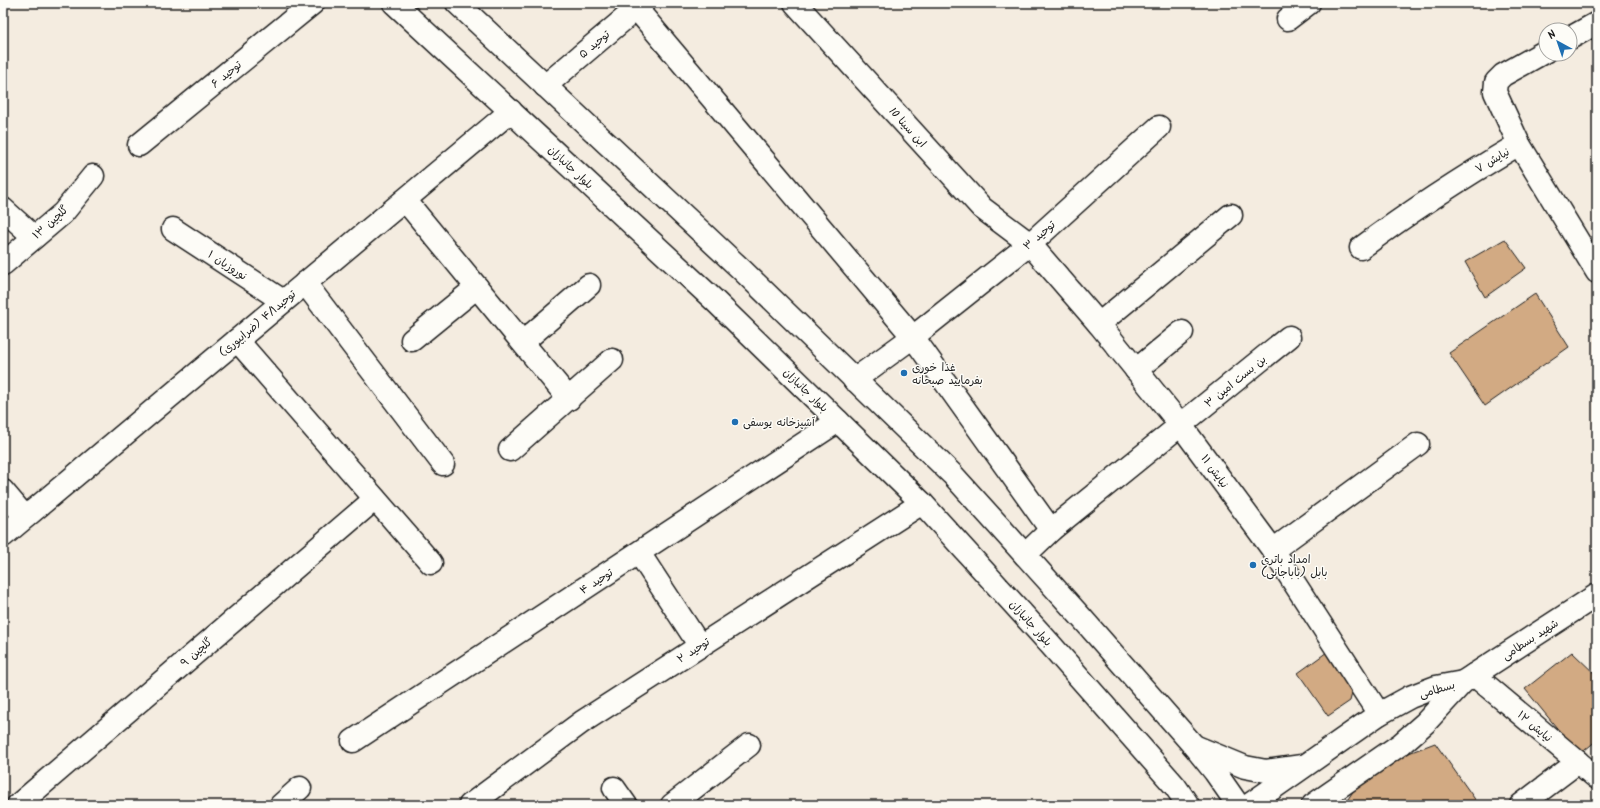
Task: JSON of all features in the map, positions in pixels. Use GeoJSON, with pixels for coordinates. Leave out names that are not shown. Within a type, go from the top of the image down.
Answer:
{"type":"FeatureCollection","features":[{"type":"Feature","properties":{"kind":"main road","name":"توحید ۶"},"geometry":{"type":"LineString","coordinates":[[139,145],[313,3]]}},
{"type":"Feature","properties":{"kind":"main road","name":"بلوار جانبازان"},"geometry":{"type":"LineString","coordinates":[[394,3],[714,300],[922,503],[1050,644],[1166,776],[1188,805]]}},
{"type":"Feature","properties":{"kind":"main road"},"geometry":{"type":"LineString","coordinates":[[457,3],[742,270],[952,474],[1194,746],[1215,772],[1238,805]]}},
{"type":"Feature","properties":{"kind":"main road","name":"ابن سینا 10"},"geometry":{"type":"LineString","coordinates":[[794,3],[982,208],[1030,244]]}},
{"type":"Feature","properties":{"kind":"main road"},"geometry":{"type":"LineString","coordinates":[[1288,18],[1309,3]]}},
{"type":"Feature","properties":{"kind":"main road"},"geometry":{"type":"LineString","coordinates":[[640,6],[914,337],[1050,530]]}},
{"type":"Feature","properties":{"kind":"main road","name":"توحید ۵"},"geometry":{"type":"LineString","coordinates":[[545,86],[640,6]]}},
{"type":"Feature","properties":{"kind":"main road"},"geometry":{"type":"LineString","coordinates":[[1578,34],[1597,23]]}},
{"type":"Feature","properties":{"kind":"main road"},"geometry":{"type":"LineString","coordinates":[[1519,144],[1495,92],[1496,82],[1503,75],[1538,55]]}},
{"type":"Feature","properties":{"kind":"main road","name":"توحید۴/۱ (ضرابپوری)"},"geometry":{"type":"LineString","coordinates":[[3,536],[511,111]]}},
{"type":"Feature","properties":{"kind":"main road","name":"توحید ۳"},"geometry":{"type":"LineString","coordinates":[[854,380],[914,337],[1030,244],[1159,126]]}},
{"type":"Feature","properties":{"kind":"main road","name":"نیایش ۷"},"geometry":{"type":"LineString","coordinates":[[1361,248],[1389,227],[1458,181],[1519,144],[1597,272]]}},
{"type":"Feature","properties":{"kind":"main road","name":"گلچین ۱۳"},"geometry":{"type":"LineString","coordinates":[[3,264],[34,236],[63,213],[93,176]]}},
{"type":"Feature","properties":{"kind":"main road"},"geometry":{"type":"LineString","coordinates":[[405,200],[569,399]]}},
{"type":"Feature","properties":{"kind":"main road"},"geometry":{"type":"LineString","coordinates":[[3,209],[34,236]]}},
{"type":"Feature","properties":{"kind":"main road"},"geometry":{"type":"LineString","coordinates":[[1099,324],[1231,216]]}},
{"type":"Feature","properties":{"kind":"main road","name":"نوروزیان ۱"},"geometry":{"type":"LineString","coordinates":[[173,229],[283,301]]}},
{"type":"Feature","properties":{"kind":"main road","name":"نیایش ۱۱"},"geometry":{"type":"LineString","coordinates":[[1030,244],[1099,324],[1180,424],[1273,550],[1379,714]]}},
{"type":"Feature","properties":{"kind":"main road"},"geometry":{"type":"LineString","coordinates":[[305,283],[443,464]]}},
{"type":"Feature","properties":{"kind":"main road"},"geometry":{"type":"LineString","coordinates":[[523,342],[589,285]]}},
{"type":"Feature","properties":{"kind":"main road"},"geometry":{"type":"LineString","coordinates":[[412,340],[477,287]]}},
{"type":"Feature","properties":{"kind":"main road"},"geometry":{"type":"LineString","coordinates":[[1136,370],[1182,332]]}},
{"type":"Feature","properties":{"kind":"main road","name":"بن بست امین ۳"},"geometry":{"type":"LineString","coordinates":[[1025,555],[1050,530],[1289,337]]}},
{"type":"Feature","properties":{"kind":"main road"},"geometry":{"type":"LineString","coordinates":[[237,340],[431,563]]}},
{"type":"Feature","properties":{"kind":"main road"},"geometry":{"type":"LineString","coordinates":[[510,450],[612,360]]}},
{"type":"Feature","properties":{"kind":"main road","name":"توحید ۴"},"geometry":{"type":"LineString","coordinates":[[354,741],[838,421]]}},
{"type":"Feature","properties":{"kind":"main road"},"geometry":{"type":"LineString","coordinates":[[1273,550],[1418,444]]}},
{"type":"Feature","properties":{"kind":"main road"},"geometry":{"type":"LineString","coordinates":[[3,491],[25,518]]}},
{"type":"Feature","properties":{"kind":"main road","name":"گلچین ۹"},"geometry":{"type":"LineString","coordinates":[[18,805],[375,499]]}},
{"type":"Feature","properties":{"kind":"main road","name":"توحید ۲"},"geometry":{"type":"LineString","coordinates":[[470,805],[582,722],[922,503]]}},
{"type":"Feature","properties":{"kind":"main road"},"geometry":{"type":"LineString","coordinates":[[639,553],[700,646]]}},
{"type":"Feature","properties":{"kind":"main road","name":"شهید بسطامی"},"geometry":{"type":"LineString","coordinates":[[1468,678],[1597,595]]}},
{"type":"Feature","properties":{"kind":"main road","name":"بسطامی"},"geometry":{"type":"LineString","coordinates":[[1249,805],[1379,714],[1416,694],[1468,678]]}},
{"type":"Feature","properties":{"kind":"main road","name":"بسطامی"},"geometry":{"type":"LineString","coordinates":[[1321,802],[1401,744],[1425,723],[1468,678]]}},
{"type":"Feature","properties":{"kind":"main road","name":"نیایش ۱۲"},"geometry":{"type":"LineString","coordinates":[[1468,678],[1597,778]]}},
{"type":"Feature","properties":{"kind":"main road"},"geometry":{"type":"LineString","coordinates":[[672,805],[749,745]]}},
{"type":"Feature","properties":{"kind":"main road"},"geometry":{"type":"LineString","coordinates":[[1194,746],[1245,767],[1266,771],[1307,765]]}},
{"type":"Feature","properties":{"kind":"main road"},"geometry":{"type":"LineString","coordinates":[[1521,805],[1578,762]]}},
{"type":"Feature","properties":{"kind":"main road"},"geometry":{"type":"LineString","coordinates":[[1166,776],[1174,805]]}},
{"type":"Feature","properties":{"kind":"main road"},"geometry":{"type":"LineString","coordinates":[[281,805],[300,788]]}},
{"type":"Feature","properties":{"kind":"building"},"geometry":{"type":"Polygon","coordinates":[[[1505,239],[1526,268],[1485,297],[1465,262],[1505,239]]]}},
{"type":"Feature","properties":{"kind":"building"},"geometry":{"type":"Polygon","coordinates":[[[1535,294],[1569,347],[1485,406],[1449,353],[1535,294]]]}},
{"type":"Feature","properties":{"kind":"building"},"geometry":{"type":"Polygon","coordinates":[[[1334,647],[1355,681],[1350,701],[1328,716],[1298,673],[1334,647]]]}},
{"type":"Feature","properties":{"kind":"building"},"geometry":{"type":"Polygon","coordinates":[[[1572,652],[1597,676],[1597,740],[1579,755],[1525,689],[1572,652]]]}},
{"type":"Feature","properties":{"kind":"building"},"geometry":{"type":"Polygon","coordinates":[[[1435,743],[1479,805],[1344,805],[1356,787],[1401,756],[1435,743]]]}},
{"type":"Feature","properties":{"kind":"place","name":"غذا خوری بفرمایید صبحانه"},"geometry":{"type":"Point","coordinates":[904,373]}},
{"type":"Feature","properties":{"kind":"place","name":"آشپزخانه یوسفی"},"geometry":{"type":"Point","coordinates":[735,422]}},
{"type":"Feature","properties":{"kind":"place","name":"امداد باتری بابل (باباجانی)"},"geometry":{"type":"Point","coordinates":[1253,565]}}]}
